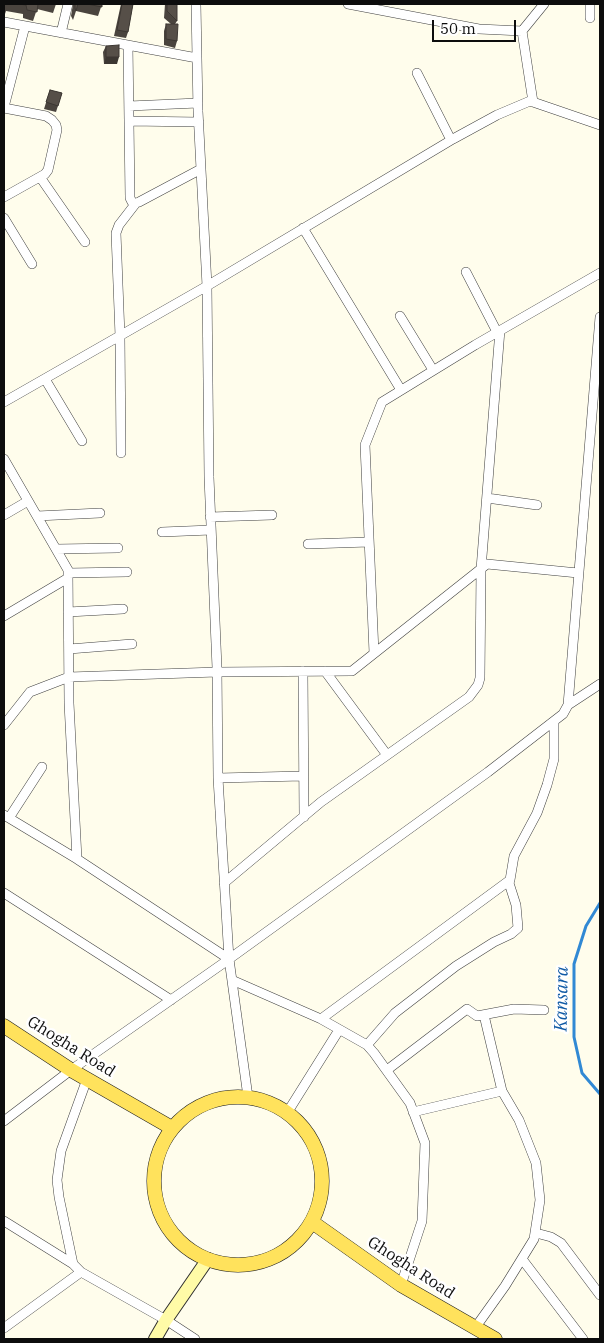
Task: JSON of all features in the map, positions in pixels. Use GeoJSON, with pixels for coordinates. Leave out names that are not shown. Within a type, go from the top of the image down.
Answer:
{"type":"FeatureCollection","features":[{"type":"Feature","properties":{"kind":"main road","name":"Ghogha Road"},"geometry":{"type":"LineString","coordinates":[[4,1026],[71,1070],[172,1128]]}},
{"type":"Feature","properties":{"kind":"main road"},"geometry":{"type":"LineString","coordinates":[[248,1096],[274,1104],[287,1113],[297,1120],[314,1142],[322,1168],[321,1196],[312,1222],[300,1238],[284,1251],[266,1260],[247,1264],[227,1264],[208,1259],[185,1246],[167,1227],[156,1203],[153,1177],[158,1151],[172,1128],[193,1109],[219,1098],[248,1096]]}},
{"type":"Feature","properties":{"kind":"main road","name":"Ghogha Road"},"geometry":{"type":"LineString","coordinates":[[312,1222],[401,1285],[478,1333],[495,1339]]}},
{"type":"Feature","properties":{"kind":"street"},"geometry":{"type":"LineString","coordinates":[[61,33],[68,4]]}},
{"type":"Feature","properties":{"kind":"street"},"geometry":{"type":"LineString","coordinates":[[196,4],[198,104],[207,286],[210,517],[217,672],[218,778],[229,959],[248,1096]]}},
{"type":"Feature","properties":{"kind":"street"},"geometry":{"type":"LineString","coordinates":[[348,4],[479,29],[522,31]]}},
{"type":"Feature","properties":{"kind":"street"},"geometry":{"type":"LineString","coordinates":[[533,102],[522,31],[544,4]]}},
{"type":"Feature","properties":{"kind":"street"},"geometry":{"type":"LineString","coordinates":[[590,4],[590,18]]}},
{"type":"Feature","properties":{"kind":"street"},"geometry":{"type":"LineString","coordinates":[[4,22],[197,58]]}},
{"type":"Feature","properties":{"kind":"street"},"geometry":{"type":"LineString","coordinates":[[4,197],[40,177],[48,170],[57,130],[56,125],[46,116],[4,107],[24,26]]}},
{"type":"Feature","properties":{"kind":"street"},"geometry":{"type":"LineString","coordinates":[[128,45],[130,198],[136,204]]}},
{"type":"Feature","properties":{"kind":"street"},"geometry":{"type":"LineString","coordinates":[[417,73],[451,140]]}},
{"type":"Feature","properties":{"kind":"street"},"geometry":{"type":"LineString","coordinates":[[4,402],[207,286],[451,140],[497,115],[530,101],[600,125]]}},
{"type":"Feature","properties":{"kind":"street"},"geometry":{"type":"LineString","coordinates":[[128,106],[198,104]]}},
{"type":"Feature","properties":{"kind":"street"},"geometry":{"type":"LineString","coordinates":[[129,121],[199,122]]}},
{"type":"Feature","properties":{"kind":"street"},"geometry":{"type":"LineString","coordinates":[[120,453],[120,336],[116,234],[119,225],[136,204],[201,170]]}},
{"type":"Feature","properties":{"kind":"street"},"geometry":{"type":"LineString","coordinates":[[40,177],[85,242]]}},
{"type":"Feature","properties":{"kind":"street"},"geometry":{"type":"LineString","coordinates":[[4,218],[32,264]]}},
{"type":"Feature","properties":{"kind":"street"},"geometry":{"type":"LineString","coordinates":[[303,228],[401,390]]}},
{"type":"Feature","properties":{"kind":"street"},"geometry":{"type":"LineString","coordinates":[[224,883],[321,802],[469,696],[478,685],[480,678],[481,569],[499,331],[466,272]]}},
{"type":"Feature","properties":{"kind":"street"},"geometry":{"type":"LineString","coordinates":[[374,652],[365,445],[382,402],[499,331],[600,273]]}},
{"type":"Feature","properties":{"kind":"street"},"geometry":{"type":"LineString","coordinates":[[400,316],[434,370]]}},
{"type":"Feature","properties":{"kind":"street"},"geometry":{"type":"LineString","coordinates":[[4,1121],[71,1070],[229,959],[488,772],[563,714],[568,705],[600,317]]}},
{"type":"Feature","properties":{"kind":"street"},"geometry":{"type":"LineString","coordinates":[[44,379],[82,441]]}},
{"type":"Feature","properties":{"kind":"street"},"geometry":{"type":"LineString","coordinates":[[4,459],[68,570],[69,676],[77,859]]}},
{"type":"Feature","properties":{"kind":"street"},"geometry":{"type":"LineString","coordinates":[[487,498],[537,505]]}},
{"type":"Feature","properties":{"kind":"street"},"geometry":{"type":"LineString","coordinates":[[4,515],[28,501]]}},
{"type":"Feature","properties":{"kind":"street"},"geometry":{"type":"LineString","coordinates":[[37,516],[100,513]]}},
{"type":"Feature","properties":{"kind":"street"},"geometry":{"type":"LineString","coordinates":[[210,517],[272,515]]}},
{"type":"Feature","properties":{"kind":"street"},"geometry":{"type":"LineString","coordinates":[[162,532],[211,530]]}},
{"type":"Feature","properties":{"kind":"street"},"geometry":{"type":"LineString","coordinates":[[308,544],[369,542]]}},
{"type":"Feature","properties":{"kind":"street"},"geometry":{"type":"LineString","coordinates":[[56,549],[118,548]]}},
{"type":"Feature","properties":{"kind":"street"},"geometry":{"type":"LineString","coordinates":[[4,725],[30,692],[69,676],[352,671],[487,564],[578,573]]}},
{"type":"Feature","properties":{"kind":"street"},"geometry":{"type":"LineString","coordinates":[[4,616],[68,576],[127,572]]}},
{"type":"Feature","properties":{"kind":"street"},"geometry":{"type":"LineString","coordinates":[[68,612],[123,609]]}},
{"type":"Feature","properties":{"kind":"street"},"geometry":{"type":"LineString","coordinates":[[69,649],[132,644]]}},
{"type":"Feature","properties":{"kind":"street"},"geometry":{"type":"LineString","coordinates":[[303,671],[304,817]]}},
{"type":"Feature","properties":{"kind":"street"},"geometry":{"type":"LineString","coordinates":[[325,671],[387,755]]}},
{"type":"Feature","properties":{"kind":"street"},"geometry":{"type":"LineString","coordinates":[[568,705],[600,684]]}},
{"type":"Feature","properties":{"kind":"street"},"geometry":{"type":"LineString","coordinates":[[367,1045],[395,1013],[456,966],[518,928],[516,905],[509,883],[514,856],[537,813],[554,759],[554,721]]}},
{"type":"Feature","properties":{"kind":"street"},"geometry":{"type":"LineString","coordinates":[[42,767],[7,817],[77,859],[229,959]]}},
{"type":"Feature","properties":{"kind":"street"},"geometry":{"type":"LineString","coordinates":[[218,778],[303,776]]}},
{"type":"Feature","properties":{"kind":"street"},"geometry":{"type":"LineString","coordinates":[[321,1019],[510,880]]}},
{"type":"Feature","properties":{"kind":"street"},"geometry":{"type":"LineString","coordinates":[[4,893],[171,1000]]}},
{"type":"Feature","properties":{"kind":"street"},"geometry":{"type":"LineString","coordinates":[[232,980],[321,1019],[367,1045],[410,1103],[425,1143],[422,1221],[401,1285]]}},
{"type":"Feature","properties":{"kind":"street"},"geometry":{"type":"LineString","coordinates":[[387,1070],[467,1009],[477,1016],[514,1009],[544,1010]]}},
{"type":"Feature","properties":{"kind":"street"},"geometry":{"type":"LineString","coordinates":[[478,1333],[536,1234],[540,1200],[536,1163],[519,1120],[502,1092],[484,1015]]}},
{"type":"Feature","properties":{"kind":"street"},"geometry":{"type":"LineString","coordinates":[[287,1113],[339,1030]]}},
{"type":"Feature","properties":{"kind":"street"},"geometry":{"type":"LineString","coordinates":[[73,1264],[59,1197],[58,1165],[61,1151],[87,1079]]}},
{"type":"Feature","properties":{"kind":"street"},"geometry":{"type":"LineString","coordinates":[[413,1112],[502,1092]]}},
{"type":"Feature","properties":{"kind":"street"},"geometry":{"type":"LineString","coordinates":[[4,1233],[8,1223],[73,1264],[81,1272],[166,1320],[194,1339]]}},
{"type":"Feature","properties":{"kind":"street"},"geometry":{"type":"LineString","coordinates":[[536,1234],[551,1237],[560,1243],[600,1295]]}},
{"type":"Feature","properties":{"kind":"street"},"geometry":{"type":"LineString","coordinates":[[155,1339],[208,1259]]}},
{"type":"Feature","properties":{"kind":"street"},"geometry":{"type":"LineString","coordinates":[[522,1259],[583,1339]]}},
{"type":"Feature","properties":{"kind":"street"},"geometry":{"type":"LineString","coordinates":[[4,1328],[81,1272]]}},
{"type":"Feature","properties":{"kind":"building"},"geometry":{"type":"Polygon","coordinates":[[[18,4],[38,4],[37,12],[27,10],[26,5],[18,4]]]}},
{"type":"Feature","properties":{"kind":"building"},"geometry":{"type":"Polygon","coordinates":[[[87,4],[102,4],[102,7],[87,4]]]}},
{"type":"Feature","properties":{"kind":"building"},"geometry":{"type":"Polygon","coordinates":[[[122,4],[133,4],[128,32],[117,30],[122,4]]]}},
{"type":"Feature","properties":{"kind":"building"},"geometry":{"type":"Polygon","coordinates":[[[167,4],[177,4],[177,21],[167,11],[167,4]]]}},
{"type":"Feature","properties":{"kind":"building"},"geometry":{"type":"Polygon","coordinates":[[[166,24],[178,24],[177,41],[166,39],[166,24]]]}},
{"type":"Feature","properties":{"kind":"building"},"geometry":{"type":"Polygon","coordinates":[[[119,45],[119,57],[106,57],[106,46],[119,45]]]}},
{"type":"Feature","properties":{"kind":"building"},"geometry":{"type":"Polygon","coordinates":[[[50,90],[62,93],[58,106],[46,102],[50,90]]]}},
{"type":"Feature","properties":{"kind":"waterway","name":"Kansara"},"geometry":{"type":"LineString","coordinates":[[600,903],[586,926],[574,964],[574,1037],[582,1073],[600,1094]]}}]}
